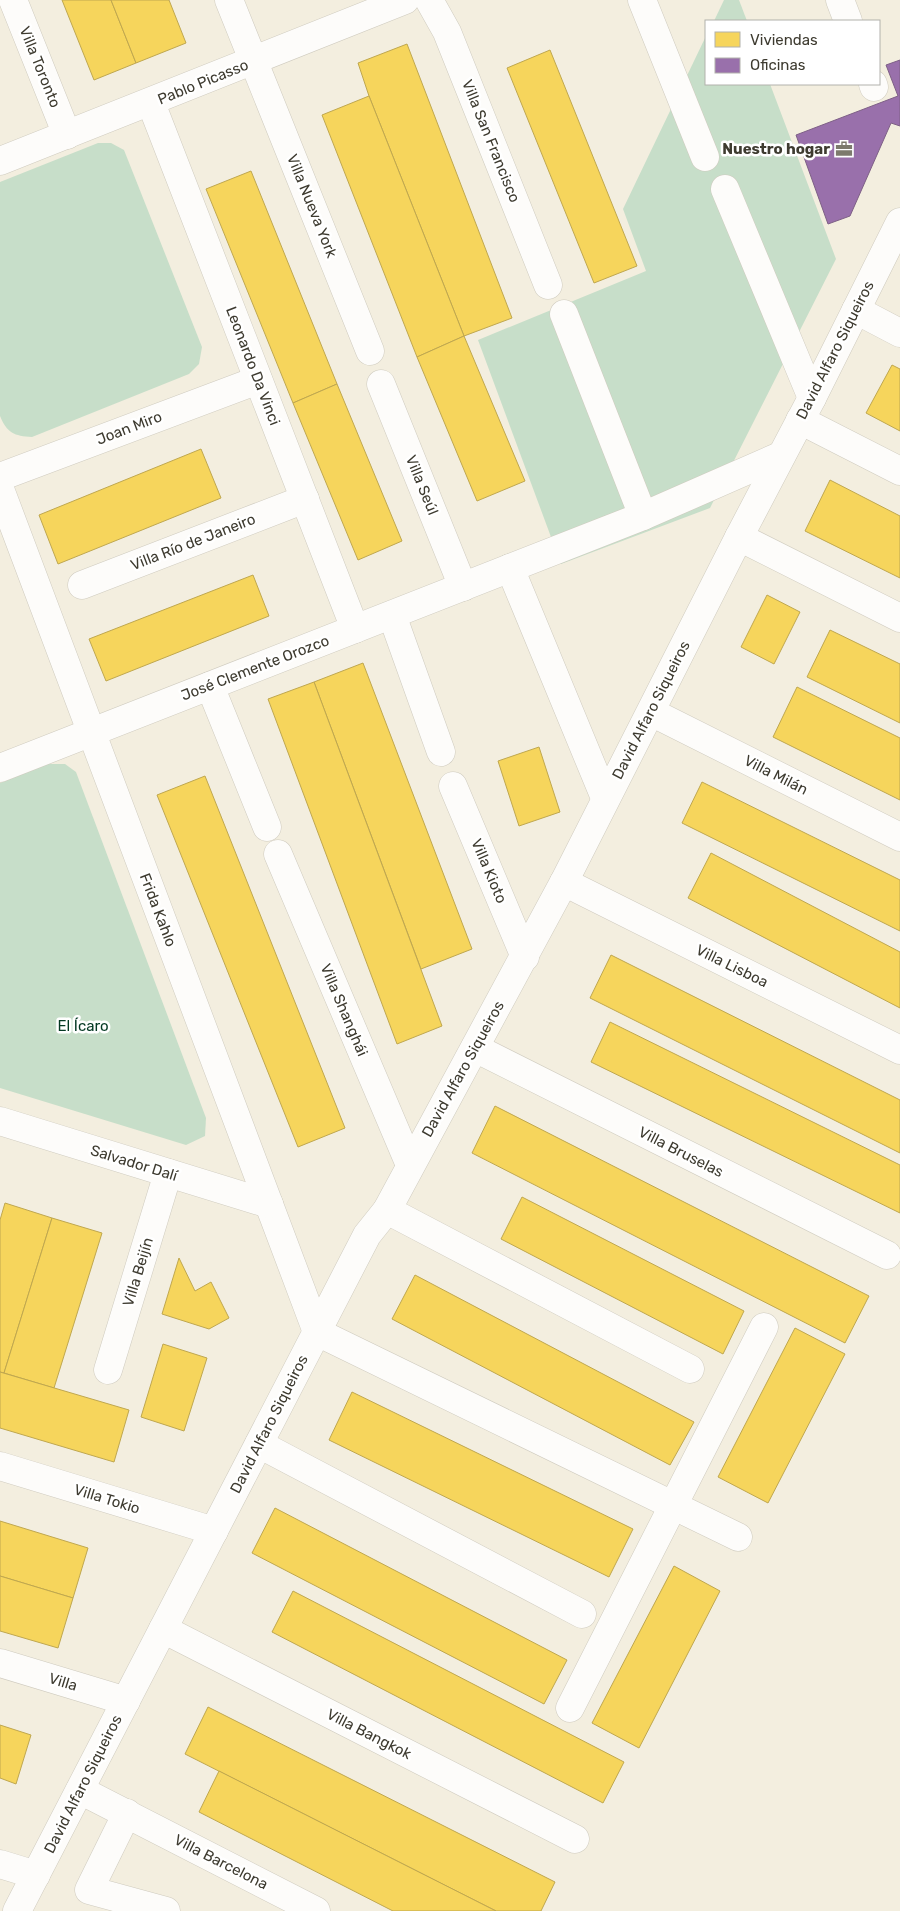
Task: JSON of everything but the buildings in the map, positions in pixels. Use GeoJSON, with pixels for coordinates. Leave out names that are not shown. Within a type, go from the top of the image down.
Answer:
{"type":"FeatureCollection","features":[{"type":"Feature","properties":{"kind":"street","name":"Villa Toronto"},"geometry":{"type":"LineString","coordinates":[[13,0],[67,134]]}},
{"type":"Feature","properties":{"kind":"street","name":"Villa Nueva York"},"geometry":{"type":"LineString","coordinates":[[229,0],[370,351]]}},
{"type":"Feature","properties":{"kind":"street","name":"Pablo Picasso"},"geometry":{"type":"LineString","coordinates":[[0,162],[406,0]]}},
{"type":"Feature","properties":{"kind":"street","name":"Villa San Francisco"},"geometry":{"type":"LineString","coordinates":[[428,0],[447,32],[548,285]]}},
{"type":"Feature","properties":{"kind":"street"},"geometry":{"type":"LineString","coordinates":[[642,0],[705,156]]}},
{"type":"Feature","properties":{"kind":"street"},"geometry":{"type":"LineString","coordinates":[[840,0],[848,20]]}},
{"type":"Feature","properties":{"kind":"street","name":"Leonardo Da Vinci"},"geometry":{"type":"LineString","coordinates":[[151,102],[355,629]]}},
{"type":"Feature","properties":{"kind":"street"},"geometry":{"type":"LineString","coordinates":[[725,189],[806,409],[900,471]]}},
{"type":"Feature","properties":{"kind":"street","name":"David Alfaro Siqueiros"},"geometry":{"type":"LineString","coordinates":[[17,1911],[367,1235],[387,1210],[525,957],[900,222]]}},
{"type":"Feature","properties":{"kind":"street"},"geometry":{"type":"LineString","coordinates":[[856,310],[900,333]]}},
{"type":"Feature","properties":{"kind":"street"},"geometry":{"type":"LineString","coordinates":[[564,314],[643,516]]}},
{"type":"Feature","properties":{"kind":"street","name":"Joan Miro"},"geometry":{"type":"LineString","coordinates":[[0,477],[258,380]]}},
{"type":"Feature","properties":{"kind":"street","name":"Villa Seúl"},"geometry":{"type":"LineString","coordinates":[[381,384],[463,587]]}},
{"type":"Feature","properties":{"kind":"street","name":"José Clemente Orozco"},"geometry":{"type":"LineString","coordinates":[[0,768],[643,516],[780,456]]}},
{"type":"Feature","properties":{"kind":"street","name":"Frida Kahlo"},"geometry":{"type":"LineString","coordinates":[[0,489],[317,1332]]}},
{"type":"Feature","properties":{"kind":"street","name":"Villa Río de Janeiro"},"geometry":{"type":"LineString","coordinates":[[82,585],[305,499]]}},
{"type":"Feature","properties":{"kind":"street"},"geometry":{"type":"LineString","coordinates":[[739,537],[900,618]]}},
{"type":"Feature","properties":{"kind":"street"},"geometry":{"type":"LineString","coordinates":[[510,568],[606,798]]}},
{"type":"Feature","properties":{"kind":"street"},"geometry":{"type":"LineString","coordinates":[[392,615],[441,752]]}},
{"type":"Feature","properties":{"kind":"street"},"geometry":{"type":"LineString","coordinates":[[210,686],[267,827]]}},
{"type":"Feature","properties":{"kind":"street","name":"Villa Milán"},"geometry":{"type":"LineString","coordinates":[[651,712],[900,837]]}},
{"type":"Feature","properties":{"kind":"street","name":"Villa Kioto"},"geometry":{"type":"LineString","coordinates":[[453,786],[525,957]]}},
{"type":"Feature","properties":{"kind":"street","name":"Villa Shanghái"},"geometry":{"type":"LineString","coordinates":[[278,854],[410,1166]]}},
{"type":"Feature","properties":{"kind":"street","name":"Villa Lisboa"},"geometry":{"type":"LineString","coordinates":[[564,882],[900,1050]]}},
{"type":"Feature","properties":{"kind":"street","name":"Villa Bruselas"},"geometry":{"type":"LineString","coordinates":[[475,1048],[887,1255]]}},
{"type":"Feature","properties":{"kind":"street","name":"Salvador Dalí"},"geometry":{"type":"LineString","coordinates":[[0,1121],[269,1204]]}},
{"type":"Feature","properties":{"kind":"street","name":"Villa Beijín"},"geometry":{"type":"LineString","coordinates":[[108,1370],[168,1173]]}},
{"type":"Feature","properties":{"kind":"street"},"geometry":{"type":"LineString","coordinates":[[387,1210],[690,1369]]}},
{"type":"Feature","properties":{"kind":"street"},"geometry":{"type":"LineString","coordinates":[[570,1708],[764,1327]]}},
{"type":"Feature","properties":{"kind":"street"},"geometry":{"type":"LineString","coordinates":[[317,1332],[738,1538]]}},
{"type":"Feature","properties":{"kind":"street"},"geometry":{"type":"LineString","coordinates":[[259,1444],[582,1614]]}},
{"type":"Feature","properties":{"kind":"street","name":"Villa Tokio"},"geometry":{"type":"LineString","coordinates":[[0,1466],[214,1531]]}},
{"type":"Feature","properties":{"kind":"street","name":"Villa Bangkok"},"geometry":{"type":"LineString","coordinates":[[163,1628],[574,1839]]}},
{"type":"Feature","properties":{"kind":"street","name":"Villa"},"geometry":{"type":"LineString","coordinates":[[0,1664],[126,1701]]}},
{"type":"Feature","properties":{"kind":"street","name":"Villa Barcelona"},"geometry":{"type":"LineString","coordinates":[[80,1790],[316,1911]]}},
{"type":"Feature","properties":{"kind":"street"},"geometry":{"type":"LineString","coordinates":[[127,1813],[89,1890],[166,1911]]}},
{"type":"Feature","properties":{"kind":"street"},"geometry":{"type":"LineString","coordinates":[[0,1864],[36,1875]]}},
{"type":"Feature","properties":{"kind":"green space"},"geometry":{"type":"Polygon","coordinates":[[[724,0],[739,0],[747,20],[714,20],[724,0]]]}},
{"type":"Feature","properties":{"kind":"green space"},"geometry":{"type":"Polygon","coordinates":[[[705,38],[705,85],[770,85],[836,259],[710,508],[561,564],[478,340],[646,271],[623,209],[705,38]]]}},
{"type":"Feature","properties":{"kind":"green space"},"geometry":{"type":"Polygon","coordinates":[[[98,143],[111,143],[124,150],[202,347],[199,364],[189,374],[32,437],[20,436],[8,430],[0,416],[0,182],[98,143]]]}},
{"type":"Feature","properties":{"kind":"green space","name":"El Ícaro"},"geometry":{"type":"Polygon","coordinates":[[[48,764],[65,764],[76,772],[206,1118],[205,1136],[186,1145],[0,1088],[0,783],[48,764]]]}},
{"type":"Feature","properties":{"kind":"place","name":"Nuestro hogar"},"geometry":{"type":"Point","coordinates":[844,149]}}]}
